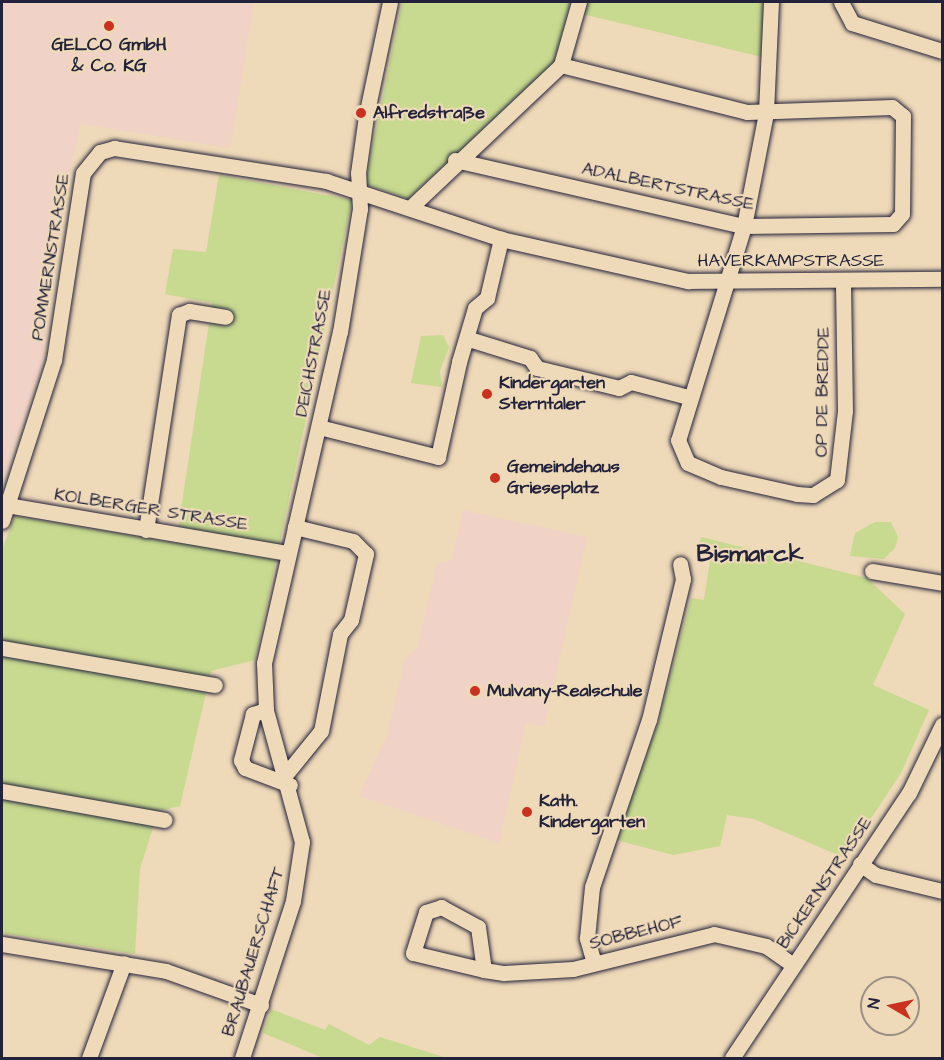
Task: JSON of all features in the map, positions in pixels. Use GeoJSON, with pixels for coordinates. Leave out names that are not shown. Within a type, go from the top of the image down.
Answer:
{"type":"FeatureCollection","features":[{"type":"Feature","properties":{"kind":"street","name":"DEICHSTRASSE"},"geometry":{"type":"LineString","coordinates":[[288,780],[266,710],[264,663],[342,318],[360,209],[358,190],[366,116],[390,2]]}},
{"type":"Feature","properties":{"kind":"street"},"geometry":{"type":"LineString","coordinates":[[411,207],[455,160],[561,65],[579,2]]}},
{"type":"Feature","properties":{"kind":"street","name":"OP DE BREDDE"},"geometry":{"type":"LineString","coordinates":[[771,2],[766,113],[744,226],[688,397],[678,440],[688,463],[721,477],[797,494],[827,489],[841,463],[844,422],[843,281]]}},
{"type":"Feature","properties":{"kind":"street"},"geometry":{"type":"LineString","coordinates":[[841,2],[852,23],[942,51]]}},
{"type":"Feature","properties":{"kind":"street"},"geometry":{"type":"LineString","coordinates":[[561,65],[766,113]]}},
{"type":"Feature","properties":{"kind":"street","name":"ADALBERTSTRASSE"},"geometry":{"type":"LineString","coordinates":[[455,160],[744,226],[893,224],[902,214],[903,117],[892,107],[766,113]]}},
{"type":"Feature","properties":{"kind":"street","name":"POMMERNSTRASSE"},"geometry":{"type":"LineString","coordinates":[[2,521],[53,364],[81,183],[95,156],[129,147],[358,190]]}},
{"type":"Feature","properties":{"kind":"street","name":"HAVERKAMPSTRASSE"},"geometry":{"type":"LineString","coordinates":[[358,190],[501,239],[688,281],[725,284],[942,279]]}},
{"type":"Feature","properties":{"kind":"street"},"geometry":{"type":"LineString","coordinates":[[319,427],[438,457],[475,308],[487,298],[501,239]]}},
{"type":"Feature","properties":{"kind":"street"},"geometry":{"type":"LineString","coordinates":[[146,530],[179,315],[189,310],[226,317]]}},
{"type":"Feature","properties":{"kind":"street"},"geometry":{"type":"LineString","coordinates":[[469,339],[530,358],[537,368],[619,388],[631,382],[688,397]]}},
{"type":"Feature","properties":{"kind":"street","name":"KOLBERGER STRASSE"},"geometry":{"type":"LineString","coordinates":[[8,505],[288,553]]}},
{"type":"Feature","properties":{"kind":"street"},"geometry":{"type":"LineString","coordinates":[[266,710],[253,714],[242,760],[246,768],[288,780],[321,731],[340,634],[351,620],[366,554],[353,541],[295,527]]}},
{"type":"Feature","properties":{"kind":"street"},"geometry":{"type":"LineString","coordinates":[[594,963],[586,938],[592,887],[649,720],[683,579],[680,564]]}},
{"type":"Feature","properties":{"kind":"street"},"geometry":{"type":"LineString","coordinates":[[872,570],[942,583]]}},
{"type":"Feature","properties":{"kind":"street"},"geometry":{"type":"LineString","coordinates":[[2,648],[215,685]]}},
{"type":"Feature","properties":{"kind":"street","name":"BICKERNSTRASSE"},"geometry":{"type":"LineString","coordinates":[[732,1059],[792,964],[909,793],[942,725]]}},
{"type":"Feature","properties":{"kind":"street","name":"BRAUBAUERSCHAFT"},"geometry":{"type":"LineString","coordinates":[[242,1059],[261,1005],[300,873],[302,842],[288,780]]}},
{"type":"Feature","properties":{"kind":"street"},"geometry":{"type":"LineString","coordinates":[[2,791],[164,820]]}},
{"type":"Feature","properties":{"kind":"street"},"geometry":{"type":"LineString","coordinates":[[860,864],[876,875],[942,891]]}},
{"type":"Feature","properties":{"kind":"street","name":"SOBBEHOF"},"geometry":{"type":"LineString","coordinates":[[484,970],[478,927],[441,907],[426,912],[413,953],[484,970],[540,974],[714,934],[766,946],[792,964]]}},
{"type":"Feature","properties":{"kind":"street"},"geometry":{"type":"LineString","coordinates":[[2,944],[166,971],[261,1005]]}},
{"type":"Feature","properties":{"kind":"street"},"geometry":{"type":"LineString","coordinates":[[89,1059],[124,963]]}},
{"type":"Feature","properties":{"kind":"shaded area"},"geometry":{"type":"Polygon","coordinates":[[[2,2],[254,2],[230,148],[81,124],[66,187],[41,370],[2,485],[2,2]]]}},
{"type":"Feature","properties":{"kind":"shaded area","name":"Mulvany-Realschule"},"geometry":{"type":"Polygon","coordinates":[[[463,510],[587,537],[544,726],[526,723],[499,843],[359,796],[387,735],[405,659],[417,648],[437,564],[452,560],[463,510]]]}},
{"type":"Feature","properties":{"kind":"green space"},"geometry":{"type":"Polygon","coordinates":[[[402,2],[767,2],[766,58],[574,12],[558,60],[408,199],[365,184],[402,2]]]}},
{"type":"Feature","properties":{"kind":"green space"},"geometry":{"type":"Polygon","coordinates":[[[219,175],[352,200],[255,660],[211,671],[180,806],[158,811],[140,869],[135,954],[2,933],[2,549],[15,516],[176,543],[212,303],[165,294],[173,249],[206,252],[219,175]]]}},
{"type":"Feature","properties":{"kind":"green space"},"geometry":{"type":"Polygon","coordinates":[[[443,335],[449,347],[440,371],[442,387],[411,383],[421,336],[443,335]]]}},
{"type":"Feature","properties":{"kind":"green space"},"geometry":{"type":"Polygon","coordinates":[[[875,522],[891,522],[898,537],[895,548],[884,559],[850,556],[855,533],[875,522]]]}},
{"type":"Feature","properties":{"kind":"green space"},"geometry":{"type":"Polygon","coordinates":[[[701,537],[867,578],[905,614],[873,685],[929,710],[901,773],[845,858],[754,819],[727,815],[720,846],[673,855],[616,840],[658,723],[691,598],[704,600],[710,561],[696,559],[701,537]]]}},
{"type":"Feature","properties":{"kind":"green space"},"geometry":{"type":"Polygon","coordinates":[[[271,1009],[325,1030],[329,1024],[369,1045],[380,1037],[447,1058],[323,1058],[263,1033],[271,1009]]]}},
{"type":"Feature","properties":{"kind":"place","name":"GELCO GmbH & Co. KG"},"geometry":{"type":"Point","coordinates":[109,26]}},
{"type":"Feature","properties":{"kind":"place","name":"Alfredstraße"},"geometry":{"type":"Point","coordinates":[361,113]}},
{"type":"Feature","properties":{"kind":"place","name":"Kindergarten Sterntaler"},"geometry":{"type":"Point","coordinates":[487,394]}},
{"type":"Feature","properties":{"kind":"place","name":"Gemeindehaus Grieseplatz"},"geometry":{"type":"Point","coordinates":[495,478]}},
{"type":"Feature","properties":{"kind":"place","name":"Mulvany-Realschule"},"geometry":{"type":"Point","coordinates":[475,691]}},
{"type":"Feature","properties":{"kind":"place","name":"Kath. Kindergarten"},"geometry":{"type":"Point","coordinates":[527,812]}},
{"type":"Feature","properties":{"kind":"district","name":"Bismarck"},"geometry":{"type":"Point","coordinates":[750,555]}}]}
